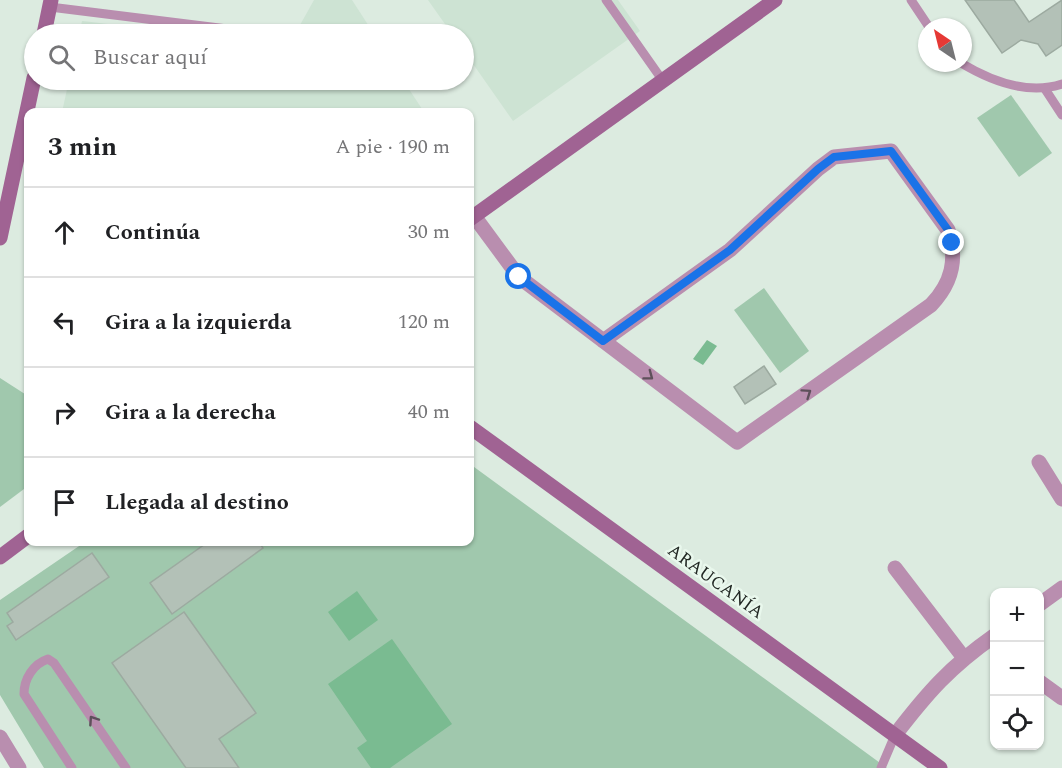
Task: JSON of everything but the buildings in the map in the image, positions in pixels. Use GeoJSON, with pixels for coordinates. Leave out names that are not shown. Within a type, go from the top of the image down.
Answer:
{"type":"FeatureCollection","features":[{"type":"Feature","properties":{"kind":"street"},"geometry":{"type":"LineString","coordinates":[[474,217],[775,0]]}},
{"type":"Feature","properties":{"kind":"street"},"geometry":{"type":"LineString","coordinates":[[46,24],[51,4]]}},
{"type":"Feature","properties":{"kind":"street"},"geometry":{"type":"LineString","coordinates":[[28,108],[31,90]]}},
{"type":"Feature","properties":{"kind":"street"},"geometry":{"type":"LineString","coordinates":[[0,238],[24,125]]}},
{"type":"Feature","properties":{"kind":"street"},"geometry":{"type":"LineString","coordinates":[[474,221],[519,277],[603,341],[737,442],[931,305],[944,289],[952,271],[952,243],[948,230],[891,151],[834,157],[730,250],[603,341]]}},
{"type":"Feature","properties":{"kind":"street","name":"ARAUCANÍA"},"geometry":{"type":"LineString","coordinates":[[474,430],[940,768]]}},
{"type":"Feature","properties":{"kind":"street"},"geometry":{"type":"LineString","coordinates":[[1039,462],[1062,499]]}},
{"type":"Feature","properties":{"kind":"street"},"geometry":{"type":"LineString","coordinates":[[0,557],[24,539]]}},
{"type":"Feature","properties":{"kind":"street"},"geometry":{"type":"LineString","coordinates":[[895,568],[964,658]]}},
{"type":"Feature","properties":{"kind":"street"},"geometry":{"type":"LineString","coordinates":[[1044,601],[1062,588]]}},
{"type":"Feature","properties":{"kind":"street"},"geometry":{"type":"LineString","coordinates":[[895,735],[937,682],[964,658],[990,643]]}},
{"type":"Feature","properties":{"kind":"street"},"geometry":{"type":"LineString","coordinates":[[1044,685],[1062,698]]}},
{"type":"Feature","properties":{"kind":"street"},"geometry":{"type":"LineString","coordinates":[[0,737],[19,768]]}},
{"type":"Feature","properties":{"kind":"lane"},"geometry":{"type":"LineString","coordinates":[[606,0],[663,81]]}},
{"type":"Feature","properties":{"kind":"lane"},"geometry":{"type":"LineString","coordinates":[[911,0],[923,18]]}},
{"type":"Feature","properties":{"kind":"lane"},"geometry":{"type":"LineString","coordinates":[[51,4],[195,24]]}},
{"type":"Feature","properties":{"kind":"lane"},"geometry":{"type":"LineString","coordinates":[[972,69],[998,82],[1045,89],[1062,84]]}},
{"type":"Feature","properties":{"kind":"lane"},"geometry":{"type":"LineString","coordinates":[[1045,89],[1062,115]]}},
{"type":"Feature","properties":{"kind":"lane"},"geometry":{"type":"LineString","coordinates":[[72,768],[24,694],[24,685],[33,668],[48,659],[54,663],[126,768]]}},
{"type":"Feature","properties":{"kind":"lane"},"geometry":{"type":"LineString","coordinates":[[881,768],[895,735]]}},
{"type":"Feature","properties":{"kind":"shaded area"},"geometry":{"type":"Polygon","coordinates":[[[314,0],[352,0],[368,24],[301,24],[314,0]]]}},
{"type":"Feature","properties":{"kind":"shaded area"},"geometry":{"type":"Polygon","coordinates":[[[428,0],[618,0],[640,31],[513,121],[474,65],[474,24],[445,24],[428,0]]]}},
{"type":"Feature","properties":{"kind":"shaded area"},"geometry":{"type":"Polygon","coordinates":[[[83,21],[108,24],[81,24],[83,21]]]}},
{"type":"Feature","properties":{"kind":"shaded area"},"geometry":{"type":"Polygon","coordinates":[[[67,90],[410,90],[421,108],[63,108],[67,90]]]}},
{"type":"Feature","properties":{"kind":"shaded area"},"geometry":{"type":"Polygon","coordinates":[[[1011,95],[1052,153],[1019,177],[977,118],[1011,95]]]}},
{"type":"Feature","properties":{"kind":"shaded area"},"geometry":{"type":"Polygon","coordinates":[[[764,288],[809,351],[780,373],[734,310],[764,288]]]}},
{"type":"Feature","properties":{"kind":"shaded area"},"geometry":{"type":"Polygon","coordinates":[[[707,340],[717,346],[703,365],[693,359],[707,340]]]}},
{"type":"Feature","properties":{"kind":"shaded area"},"geometry":{"type":"Polygon","coordinates":[[[0,378],[24,393],[24,489],[0,507],[0,378]]]}},
{"type":"Feature","properties":{"kind":"shaded area"},"geometry":{"type":"Polygon","coordinates":[[[474,467],[887,768],[44,768],[0,695],[0,600],[79,546],[474,546],[474,467]]]}},
{"type":"Feature","properties":{"kind":"shaded area"},"geometry":{"type":"Polygon","coordinates":[[[357,591],[378,620],[349,641],[328,612],[357,591]]]}},
{"type":"Feature","properties":{"kind":"shaded area"},"geometry":{"type":"Polygon","coordinates":[[[392,639],[452,724],[390,768],[371,768],[357,748],[367,741],[328,684],[392,639]]]}},
{"type":"Feature","properties":{"kind":"route"},"geometry":{"type":"LineString","coordinates":[[519,277],[603,341],[730,250],[834,157],[891,151],[948,230],[952,243]]}}]}
